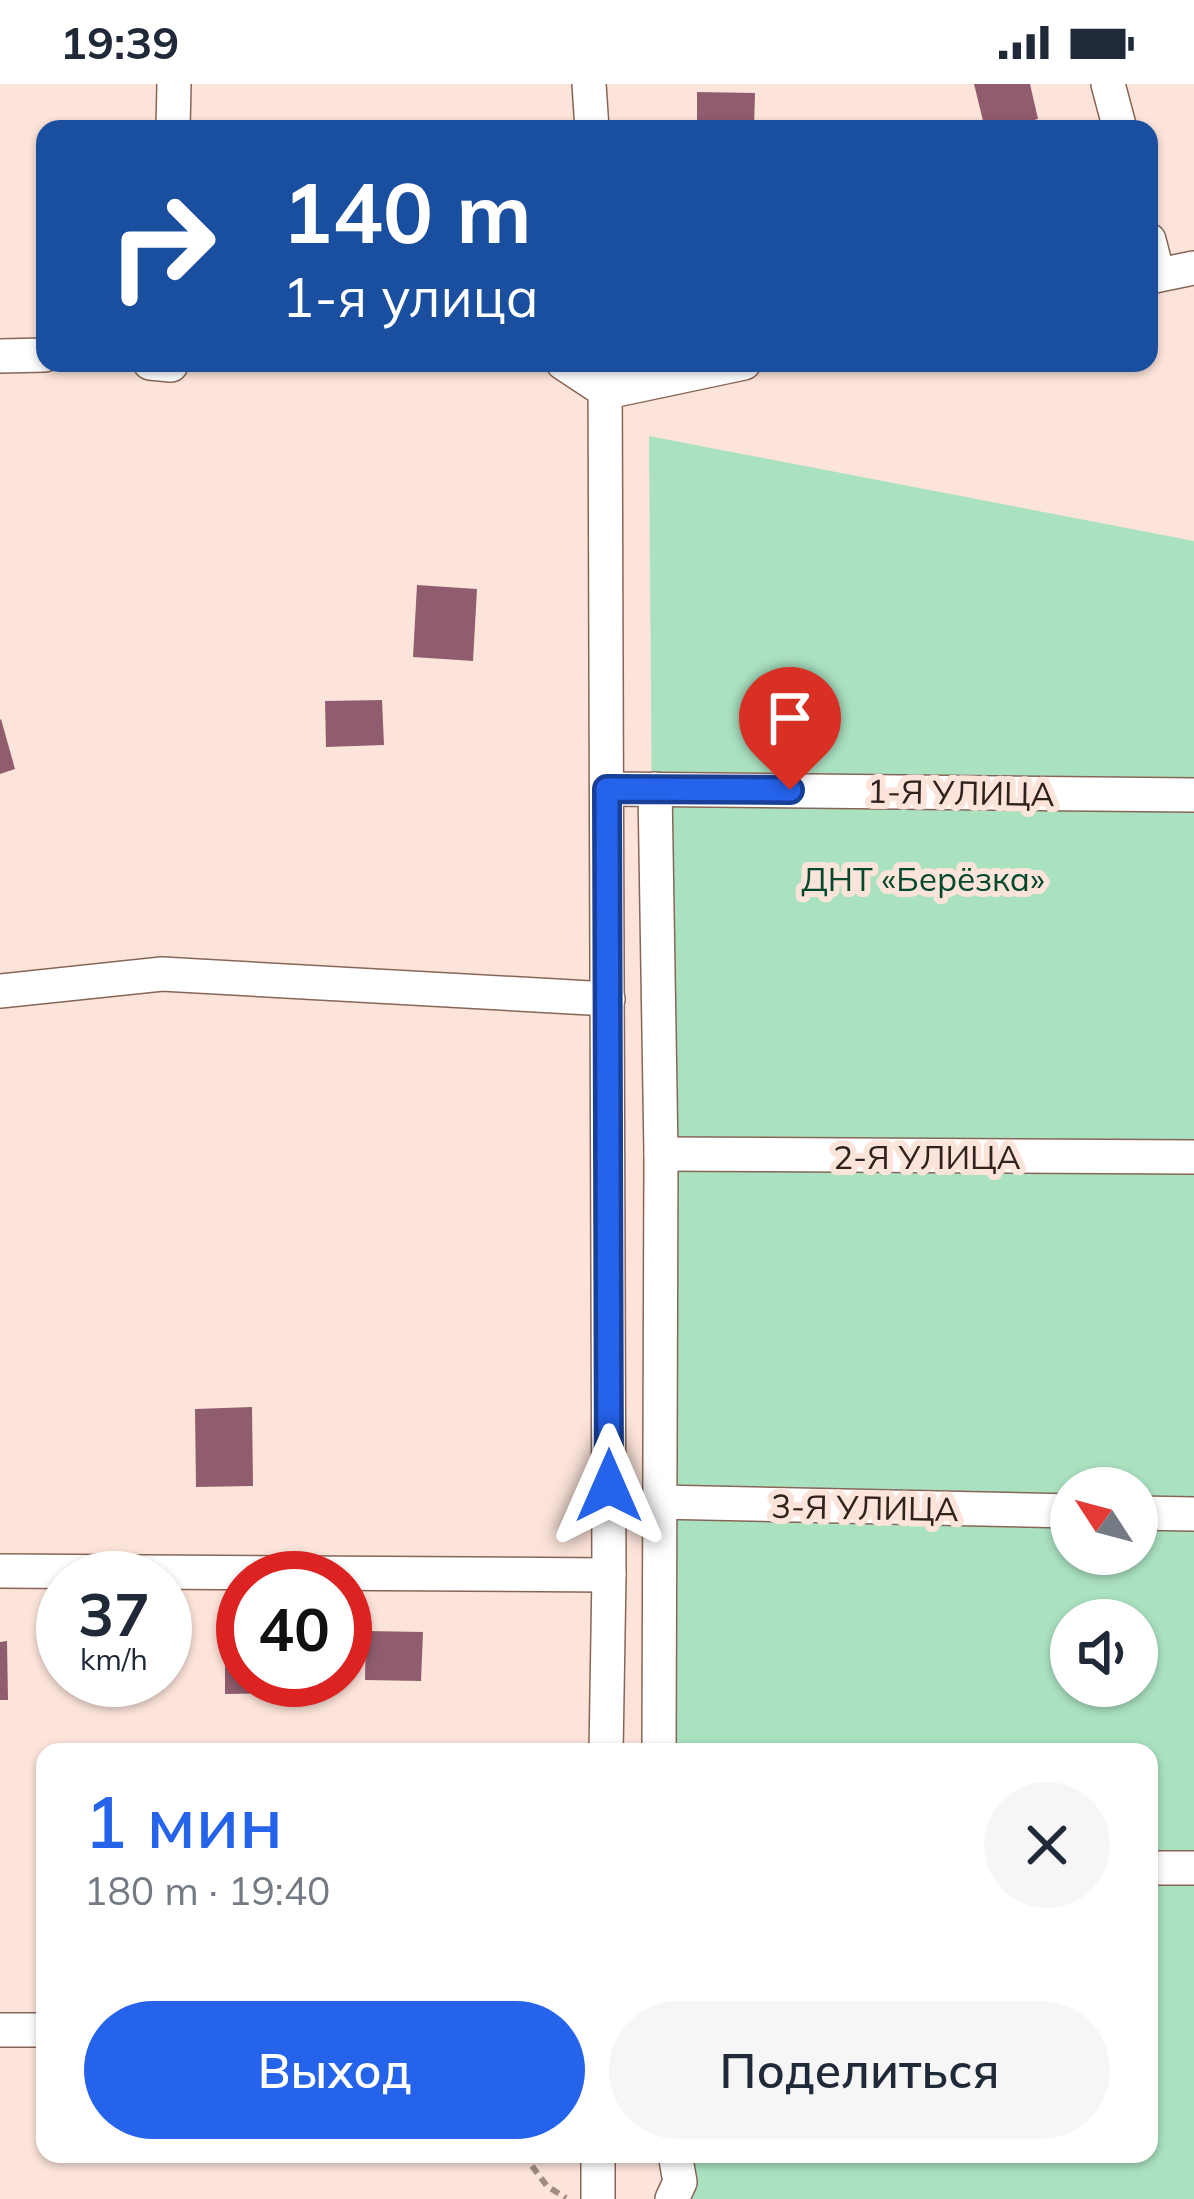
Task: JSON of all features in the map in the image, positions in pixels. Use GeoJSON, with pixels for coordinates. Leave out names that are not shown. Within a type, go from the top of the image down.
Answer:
{"type":"FeatureCollection","features":[{"type":"Feature","properties":{"kind":"street"},"geometry":{"type":"LineString","coordinates":[[173,120],[174,84]]}},
{"type":"Feature","properties":{"kind":"street"},"geometry":{"type":"LineString","coordinates":[[589,84],[591,120]]}},
{"type":"Feature","properties":{"kind":"street"},"geometry":{"type":"LineString","coordinates":[[1108,84],[1118,120]]}},
{"type":"Feature","properties":{"kind":"street"},"geometry":{"type":"LineString","coordinates":[[1158,275],[1194,268]]}},
{"type":"Feature","properties":{"kind":"street"},"geometry":{"type":"LineString","coordinates":[[0,356],[36,355]]}},
{"type":"Feature","properties":{"kind":"street"},"geometry":{"type":"LineString","coordinates":[[606,1743],[610,1575],[606,378],[661,372]]}},
{"type":"Feature","properties":{"kind":"street","name":"1-Я УЛИЦА"},"geometry":{"type":"LineString","coordinates":[[607,789],[1194,795]]}},
{"type":"Feature","properties":{"kind":"street"},"geometry":{"type":"LineString","coordinates":[[655,789],[661,1154],[659,1743]]}},
{"type":"Feature","properties":{"kind":"street"},"geometry":{"type":"LineString","coordinates":[[0,991],[162,974],[608,999]]}},
{"type":"Feature","properties":{"kind":"street","name":"2-Я УЛИЦА"},"geometry":{"type":"LineString","coordinates":[[661,1154],[1194,1157]]}},
{"type":"Feature","properties":{"kind":"street","name":"3-Я УЛИЦА"},"geometry":{"type":"LineString","coordinates":[[658,1502],[1050,1511]]}},
{"type":"Feature","properties":{"kind":"street"},"geometry":{"type":"LineString","coordinates":[[1158,1513],[1194,1514]]}},
{"type":"Feature","properties":{"kind":"street"},"geometry":{"type":"LineString","coordinates":[[0,1571],[610,1575]]}},
{"type":"Feature","properties":{"kind":"street"},"geometry":{"type":"LineString","coordinates":[[1158,1868],[1194,1868]]}},
{"type":"Feature","properties":{"kind":"street"},"geometry":{"type":"LineString","coordinates":[[0,2030],[36,2030]]}},
{"type":"Feature","properties":{"kind":"street"},"geometry":{"type":"LineString","coordinates":[[598,2163],[598,2199]]}},
{"type":"Feature","properties":{"kind":"street"},"geometry":{"type":"LineString","coordinates":[[672,2199],[680,2182],[677,2163]]}},
{"type":"Feature","properties":{"kind":"path"},"geometry":{"type":"LineString","coordinates":[[530,2163],[547,2186],[568,2199]]}},
{"type":"Feature","properties":{"kind":"green space","name":"ДНТ «Берёзка»"},"geometry":{"type":"Polygon","coordinates":[[[649,436],[1194,541],[1194,2199],[662,2199],[662,2163],[1158,2163],[1158,1743],[659,1743],[649,436]]]}},
{"type":"Feature","properties":{"kind":"building"},"geometry":{"type":"Polygon","coordinates":[[[974,84],[1030,84],[1038,119],[983,120],[974,84]]]}},
{"type":"Feature","properties":{"kind":"building"},"geometry":{"type":"Polygon","coordinates":[[[697,92],[755,93],[754,120],[697,120],[697,92]]]}},
{"type":"Feature","properties":{"kind":"building"},"geometry":{"type":"Polygon","coordinates":[[[417,585],[477,589],[473,661],[413,657],[417,585]]]}},
{"type":"Feature","properties":{"kind":"building"},"geometry":{"type":"Polygon","coordinates":[[[382,700],[384,745],[326,747],[325,701],[382,700]]]}},
{"type":"Feature","properties":{"kind":"building"},"geometry":{"type":"Polygon","coordinates":[[[0,720],[15,769],[0,774],[0,720]]]}},
{"type":"Feature","properties":{"kind":"building"},"geometry":{"type":"Polygon","coordinates":[[[252,1407],[253,1486],[196,1487],[195,1409],[252,1407]]]}},
{"type":"Feature","properties":{"kind":"building"},"geometry":{"type":"Polygon","coordinates":[[[372,1631],[423,1632],[421,1681],[372,1680],[372,1631]]]}},
{"type":"Feature","properties":{"kind":"building"},"geometry":{"type":"Polygon","coordinates":[[[7,1641],[8,1700],[0,1700],[0,1642],[7,1641]]]}},
{"type":"Feature","properties":{"kind":"route"},"geometry":{"type":"LineString","coordinates":[[609,1486],[607,789],[790,790]]}}]}
